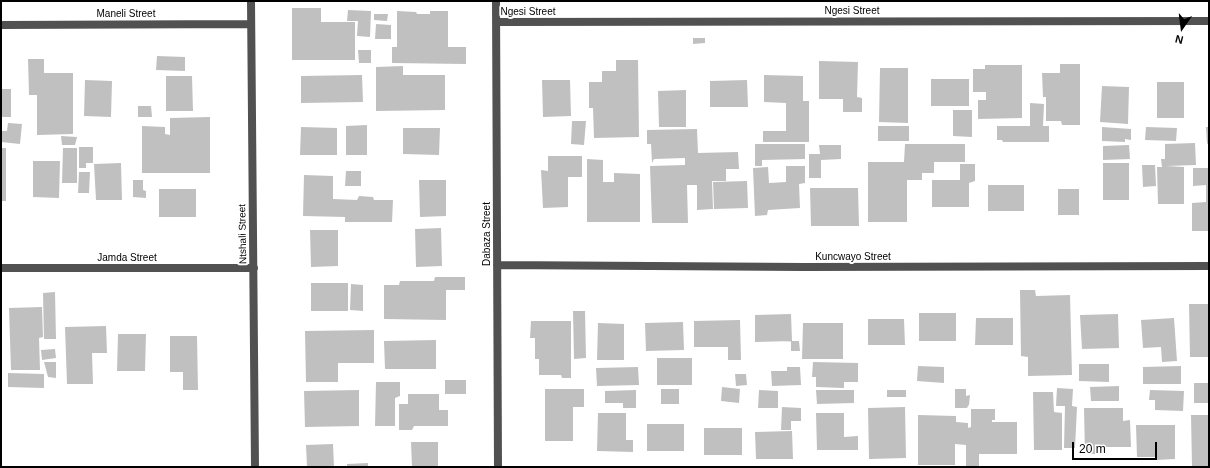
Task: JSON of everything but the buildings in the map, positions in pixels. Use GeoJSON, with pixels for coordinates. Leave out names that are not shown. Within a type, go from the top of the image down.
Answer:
{"type":"FeatureCollection","features":[{"type":"Feature","properties":{"kind":"street","name":"Ntshali Street"},"geometry":{"type":"LineString","coordinates":[[251,1],[255,467]]}},
{"type":"Feature","properties":{"kind":"street","name":"Dabaza Street"},"geometry":{"type":"LineString","coordinates":[[496,1],[498,467]]}},
{"type":"Feature","properties":{"kind":"street","name":"Ngesi Street"},"geometry":{"type":"LineString","coordinates":[[496,22],[1209,21]]}},
{"type":"Feature","properties":{"kind":"street","name":"Maneli Street"},"geometry":{"type":"LineString","coordinates":[[1,25],[251,24]]}},
{"type":"Feature","properties":{"kind":"street","name":"Kuncwayo Street"},"geometry":{"type":"LineString","coordinates":[[497,265],[843,267],[1209,266]]}},
{"type":"Feature","properties":{"kind":"street","name":"Jamda Street"},"geometry":{"type":"LineString","coordinates":[[1,268],[254,268]]}}]}
